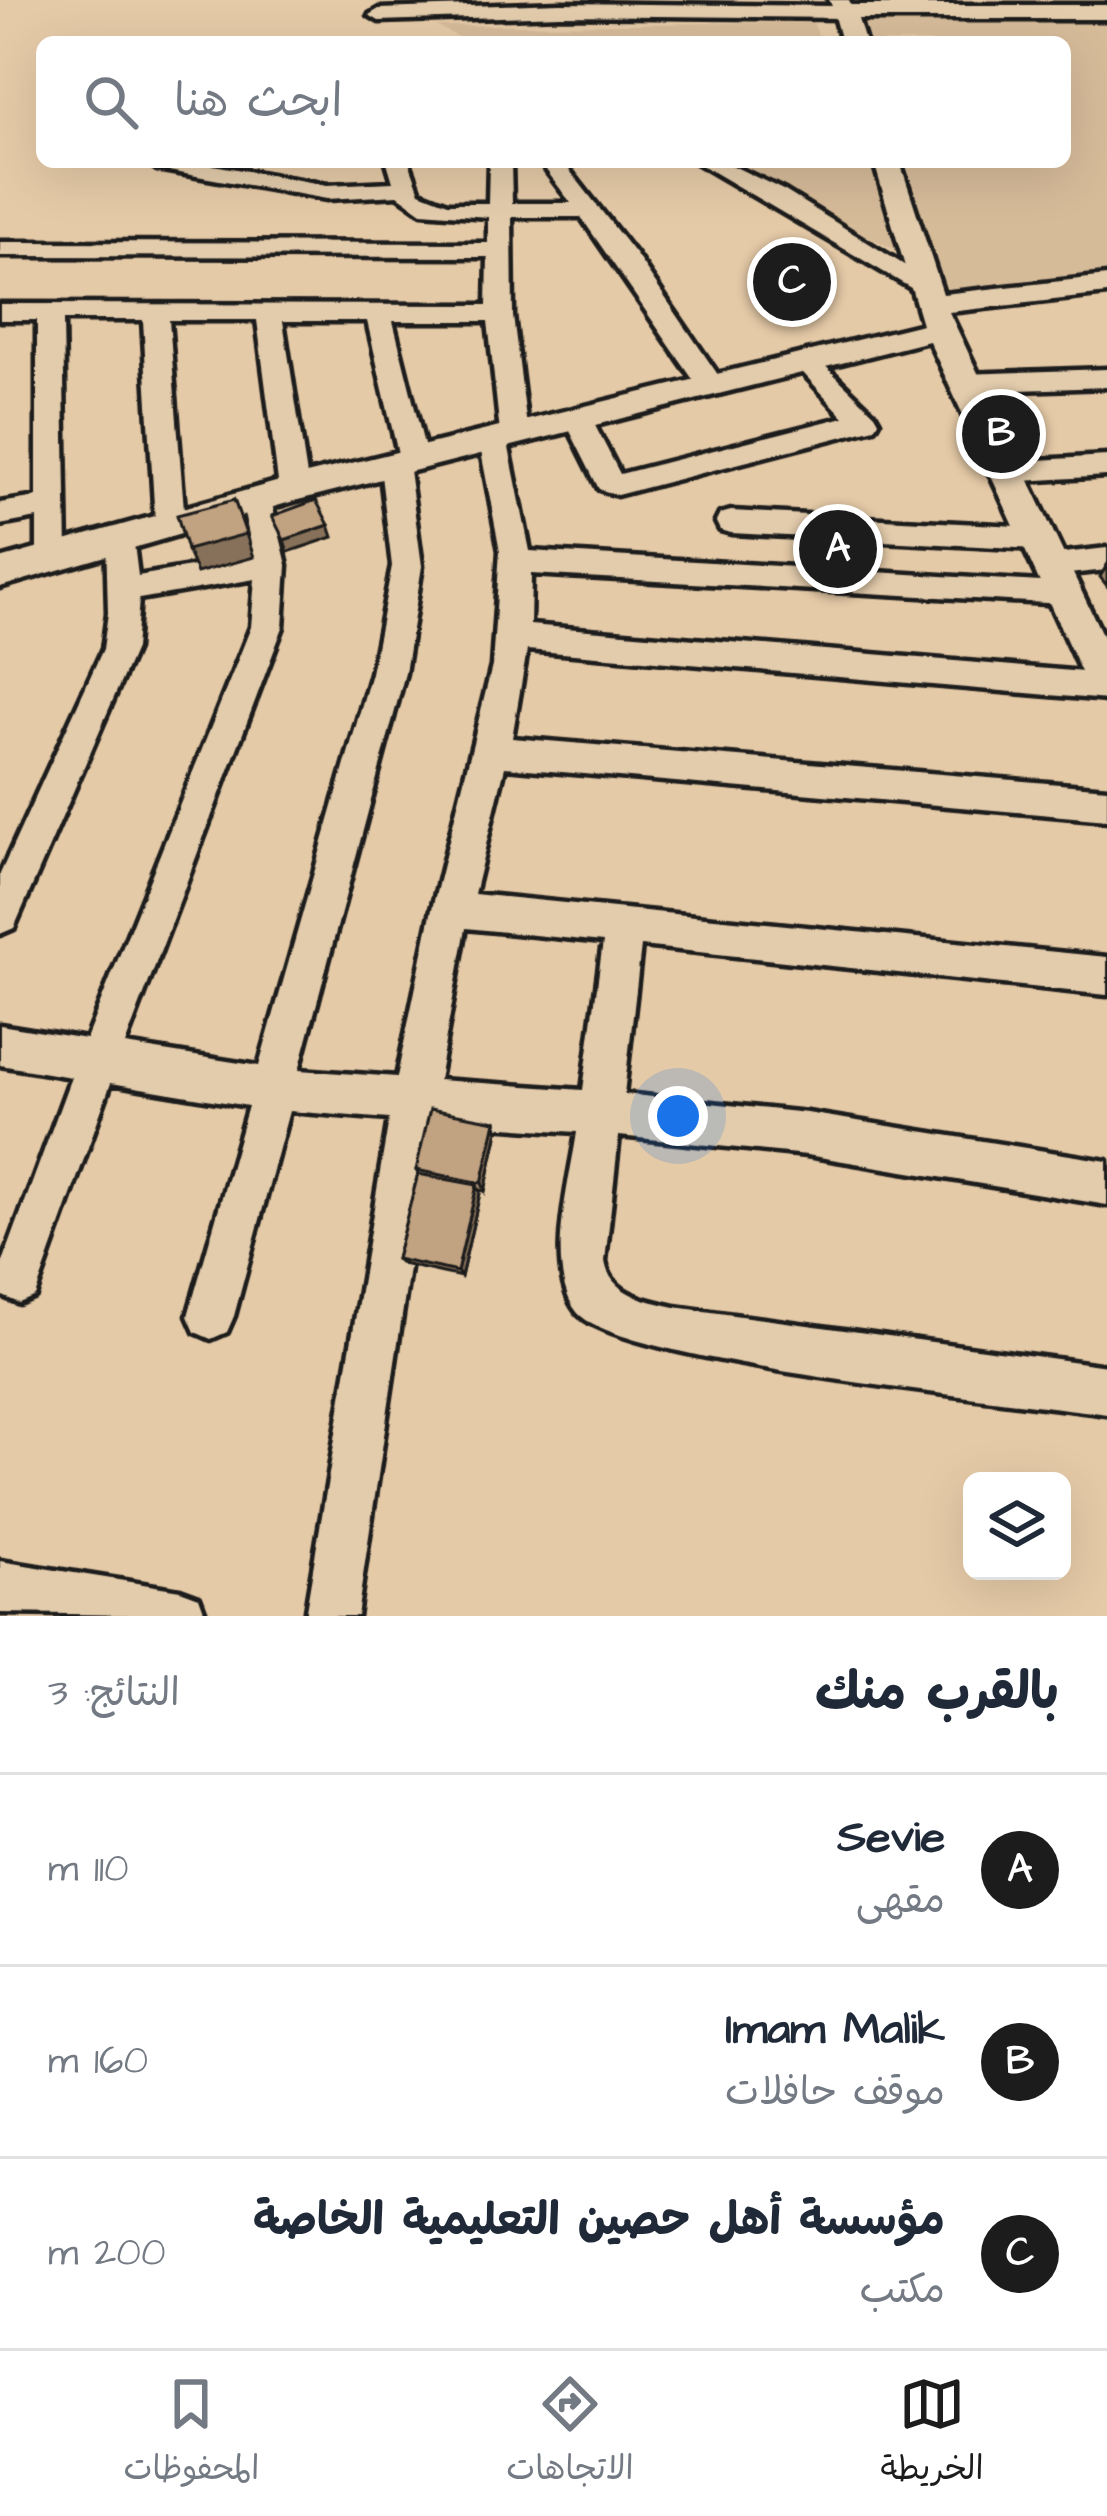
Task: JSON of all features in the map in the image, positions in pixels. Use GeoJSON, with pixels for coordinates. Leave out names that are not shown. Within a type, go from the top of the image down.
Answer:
{"type":"FeatureCollection","features":[{"type":"Feature","properties":{"kind":"street"},"geometry":{"type":"LineString","coordinates":[[842,6],[851,36]]}},
{"type":"Feature","properties":{"kind":"street"},"geometry":{"type":"LineString","coordinates":[[373,8],[1091,8]]}},
{"type":"Feature","properties":{"kind":"street"},"geometry":{"type":"LineString","coordinates":[[373,8],[409,33]]}},
{"type":"Feature","properties":{"kind":"street"},"geometry":{"type":"LineString","coordinates":[[191,168],[327,192],[405,188]]}},
{"type":"Feature","properties":{"kind":"street"},"geometry":{"type":"LineString","coordinates":[[400,168],[405,188],[415,200],[432,208],[588,210]]}},
{"type":"Feature","properties":{"kind":"street"},"geometry":{"type":"LineString","coordinates":[[331,1616],[381,1274],[452,909],[513,636],[516,562],[503,438],[500,168]]}},
{"type":"Feature","properties":{"kind":"street"},"geometry":{"type":"LineString","coordinates":[[556,168],[711,385]]}},
{"type":"Feature","properties":{"kind":"street"},"geometry":{"type":"LineString","coordinates":[[719,168],[794,206],[932,307]]}},
{"type":"Feature","properties":{"kind":"street"},"geometry":{"type":"LineString","coordinates":[[888,168],[932,307],[963,382],[1105,675]]}},
{"type":"Feature","properties":{"kind":"street"},"geometry":{"type":"LineString","coordinates":[[0,249],[499,250]]}},
{"type":"Feature","properties":{"kind":"street"},"geometry":{"type":"LineString","coordinates":[[0,573],[294,489],[806,362],[932,307],[1107,285]]}},
{"type":"Feature","properties":{"kind":"street"},"geometry":{"type":"LineString","coordinates":[[0,312],[500,313]]}},
{"type":"Feature","properties":{"kind":"street"},"geometry":{"type":"LineString","coordinates":[[211,1316],[388,673],[406,566],[404,464],[378,312]]}},
{"type":"Feature","properties":{"kind":"street"},"geometry":{"type":"LineString","coordinates":[[50,313],[52,555]]}},
{"type":"Feature","properties":{"kind":"street"},"geometry":{"type":"LineString","coordinates":[[269,314],[294,489]]}},
{"type":"Feature","properties":{"kind":"street"},"geometry":{"type":"LineString","coordinates":[[156,315],[170,522]]}},
{"type":"Feature","properties":{"kind":"street"},"geometry":{"type":"LineString","coordinates":[[578,419],[610,483],[617,485],[865,422],[806,362]]}},
{"type":"Feature","properties":{"kind":"street"},"geometry":{"type":"LineString","coordinates":[[963,382],[1107,378]]}},
{"type":"Feature","properties":{"kind":"street"},"geometry":{"type":"LineString","coordinates":[[1004,472],[1107,466]]}},
{"type":"Feature","properties":{"kind":"street"},"geometry":{"type":"LineString","coordinates":[[19,1280],[98,1061],[267,627],[272,565],[256,500]]}},
{"type":"Feature","properties":{"kind":"street"},"geometry":{"type":"LineString","coordinates":[[0,514],[51,505]]}},
{"type":"Feature","properties":{"kind":"street"},"geometry":{"type":"LineString","coordinates":[[731,522],[1049,565]]}},
{"type":"Feature","properties":{"kind":"street"},"geometry":{"type":"LineString","coordinates":[[0,916],[119,649],[121,536]]}},
{"type":"Feature","properties":{"kind":"street"},"geometry":{"type":"LineString","coordinates":[[516,562],[1049,565],[1107,559]]}},
{"type":"Feature","properties":{"kind":"street"},"geometry":{"type":"LineString","coordinates":[[123,590],[272,565]]}},
{"type":"Feature","properties":{"kind":"street"},"geometry":{"type":"LineString","coordinates":[[513,636],[1105,675]]}},
{"type":"Feature","properties":{"kind":"street"},"geometry":{"type":"LineString","coordinates":[[488,752],[1107,803]]}},
{"type":"Feature","properties":{"kind":"street"},"geometry":{"type":"LineString","coordinates":[[452,909],[1107,976]]}},
{"type":"Feature","properties":{"kind":"street"},"geometry":{"type":"LineString","coordinates":[[624,928],[582,1261],[584,1281],[604,1306],[647,1321],[736,1339],[1107,1390]]}},
{"type":"Feature","properties":{"kind":"street"},"geometry":{"type":"LineString","coordinates":[[0,1045],[271,1089],[603,1113],[807,1134],[1107,1184]]}},
{"type":"Feature","properties":{"kind":"street"},"geometry":{"type":"LineString","coordinates":[[0,1587],[180,1616]]}},
{"type":"Feature","properties":{"kind":"shaded area"},"geometry":{"type":"Polygon","coordinates":[[[1107,10],[1107,285],[924,306],[910,257],[727,168],[874,168],[906,246],[888,168],[1071,168],[1071,36],[856,36],[852,20],[1107,10]]]}},
{"type":"Feature","properties":{"kind":"shaded area"},"geometry":{"type":"Polygon","coordinates":[[[813,22],[819,36],[457,36],[436,26],[813,22]]]}},
{"type":"Feature","properties":{"kind":"building"},"geometry":{"type":"Polygon","coordinates":[[[234,500],[246,534],[187,550],[177,515],[234,500]]]}},
{"type":"Feature","properties":{"kind":"building"},"geometry":{"type":"Polygon","coordinates":[[[316,500],[329,525],[284,540],[272,516],[316,500]]]}},
{"type":"Feature","properties":{"kind":"building"},"geometry":{"type":"Polygon","coordinates":[[[430,1109],[496,1121],[482,1183],[416,1170],[430,1109]]]}},
{"type":"Feature","properties":{"kind":"building"},"geometry":{"type":"Polygon","coordinates":[[[418,1174],[477,1185],[457,1272],[396,1259],[418,1174]]]}},
{"type":"Feature","properties":{"kind":"place","name":"مؤسسة أهل حصين التعليمية الخاصة"},"geometry":{"type":"Point","coordinates":[792,282]}},
{"type":"Feature","properties":{"kind":"place","name":"Imam Malik"},"geometry":{"type":"Point","coordinates":[1001,434]}},
{"type":"Feature","properties":{"kind":"place","name":"Sevie"},"geometry":{"type":"Point","coordinates":[838,549]}}]}
